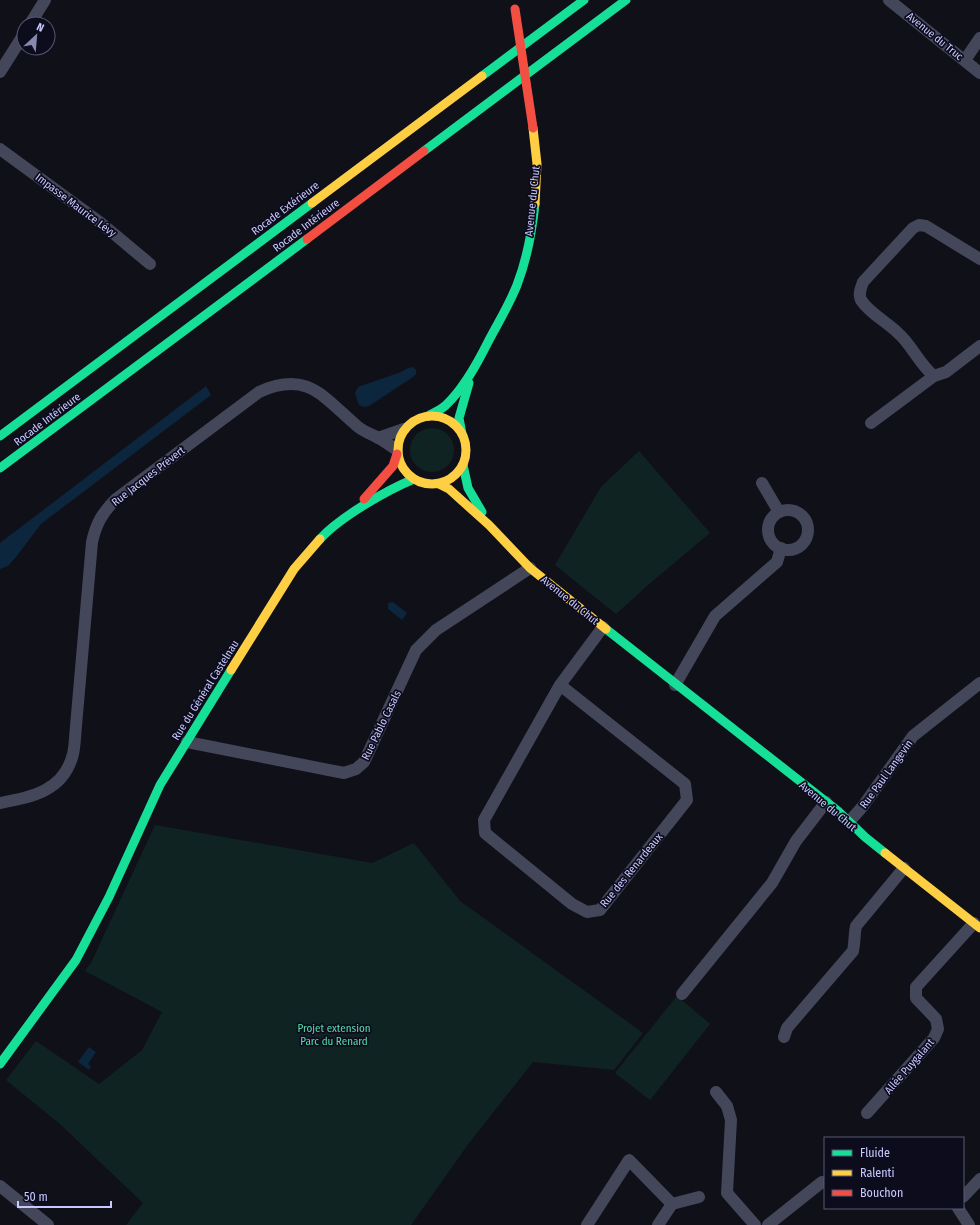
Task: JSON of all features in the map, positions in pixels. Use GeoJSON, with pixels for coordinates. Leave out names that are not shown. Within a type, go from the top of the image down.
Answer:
{"type":"FeatureCollection","features":[{"type":"Feature","properties":{"kind":"main road","name":"Avenue du Chut"},"geometry":{"type":"LineString","coordinates":[[428,416],[439,410],[453,397],[474,367],[517,285],[530,234],[536,186],[537,163],[534,128],[514,0]]}},
{"type":"Feature","properties":{"kind":"main road","name":"Rocade Extérieure"},"geometry":{"type":"LineString","coordinates":[[0,436],[584,0]]}},
{"type":"Feature","properties":{"kind":"main road","name":"Rocade Intérieure"},"geometry":{"type":"LineString","coordinates":[[0,468],[626,0]]}},
{"type":"Feature","properties":{"kind":"main road","name":"Avenue du Chut"},"geometry":{"type":"LineString","coordinates":[[462,434],[459,418],[474,367]]}},
{"type":"Feature","properties":{"kind":"main road"},"geometry":{"type":"LineString","coordinates":[[428,416],[438,416],[448,420],[456,426],[462,434],[466,444],[466,455],[463,465],[458,473],[451,479],[439,484],[424,484],[406,473],[397,452],[399,439],[404,429],[414,420],[428,416]]}},
{"type":"Feature","properties":{"kind":"main road","name":"Rue du Général Castelnau"},"geometry":{"type":"LineString","coordinates":[[351,514],[393,466],[397,452]]}},
{"type":"Feature","properties":{"kind":"main road","name":"Avenue du Chut"},"geometry":{"type":"LineString","coordinates":[[463,465],[468,488],[489,525]]}},
{"type":"Feature","properties":{"kind":"main road","name":"Rue du Général Castelnau"},"geometry":{"type":"LineString","coordinates":[[2,1068],[76,960],[109,898],[160,785],[294,569],[324,535],[351,514],[397,486],[414,479]]}},
{"type":"Feature","properties":{"kind":"main road","name":"Avenue du Chut"},"geometry":{"type":"LineString","coordinates":[[439,484],[449,489],[489,525],[530,568],[675,685],[826,802],[865,837],[977,926]]}},
{"type":"Feature","properties":{"kind":"main road","name":"Rue du Général Castelnau"},"geometry":{"type":"LineString","coordinates":[[81,968],[98,932],[109,898]]}},
{"type":"Feature","properties":{"kind":"main road","name":"Rue du Général Castelnau"},"geometry":{"type":"LineString","coordinates":[[2,1068],[65,990]]}},
{"type":"Feature","properties":{"kind":"street"},"geometry":{"type":"LineString","coordinates":[[35,16],[45,0]]}},
{"type":"Feature","properties":{"kind":"street","name":"Avenue du Truc"},"geometry":{"type":"LineString","coordinates":[[889,0],[980,73]]}},
{"type":"Feature","properties":{"kind":"street"},"geometry":{"type":"LineString","coordinates":[[965,60],[980,38]]}},
{"type":"Feature","properties":{"kind":"street"},"geometry":{"type":"LineString","coordinates":[[0,72],[16,47]]}},
{"type":"Feature","properties":{"kind":"street","name":"Impasse Maurice Lévy"},"geometry":{"type":"LineString","coordinates":[[0,149],[101,223],[150,264]]}},
{"type":"Feature","properties":{"kind":"street"},"geometry":{"type":"LineString","coordinates":[[934,376],[926,369],[900,334],[865,305],[860,298],[863,282],[913,228],[920,225],[926,226],[980,259]]}},
{"type":"Feature","properties":{"kind":"street"},"geometry":{"type":"LineString","coordinates":[[871,424],[934,376],[946,372],[980,346]]}},
{"type":"Feature","properties":{"kind":"street","name":"Rue Jacques Prévert"},"geometry":{"type":"LineString","coordinates":[[0,803],[41,793],[61,778],[70,762],[73,754],[76,726],[92,542],[98,521],[106,509],[116,499],[259,392],[273,386],[292,383],[308,387],[325,397],[358,427],[378,438],[397,452]]}},
{"type":"Feature","properties":{"kind":"street"},"geometry":{"type":"LineString","coordinates":[[378,438],[404,429]]}},
{"type":"Feature","properties":{"kind":"street"},"geometry":{"type":"LineString","coordinates":[[762,483],[779,512]]}},
{"type":"Feature","properties":{"kind":"street"},"geometry":{"type":"LineString","coordinates":[[792,510],[799,512],[808,523],[808,536],[805,542],[794,550],[781,548],[770,540],[768,527],[770,521],[779,512],[792,510]]}},
{"type":"Feature","properties":{"kind":"street"},"geometry":{"type":"LineString","coordinates":[[675,685],[715,616],[777,562],[781,548]]}},
{"type":"Feature","properties":{"kind":"street","name":"Rue Pablo Casals"},"geometry":{"type":"LineString","coordinates":[[187,742],[344,773],[356,769],[364,762],[416,650],[436,630],[530,568]]}},
{"type":"Feature","properties":{"kind":"street","name":"Rue des Renardeaux"},"geometry":{"type":"LineString","coordinates":[[560,685],[685,784],[687,800],[600,910],[587,912],[572,904],[485,834],[484,820],[560,685],[603,627]]}},
{"type":"Feature","properties":{"kind":"street","name":"Rue Paul Langevin"},"geometry":{"type":"LineString","coordinates":[[850,822],[913,736],[980,683]]}},
{"type":"Feature","properties":{"kind":"street"},"geometry":{"type":"LineString","coordinates":[[682,994],[772,884],[796,841],[826,802]]}},
{"type":"Feature","properties":{"kind":"street"},"geometry":{"type":"LineString","coordinates":[[784,1037],[787,1028],[853,951],[856,926],[904,868]]}},
{"type":"Feature","properties":{"kind":"street","name":"Allée Puygalant"},"geometry":{"type":"LineString","coordinates":[[867,1113],[934,1038],[938,1029],[936,1019],[916,998],[916,987],[977,926]]}},
{"type":"Feature","properties":{"kind":"street"},"geometry":{"type":"LineString","coordinates":[[716,1092],[727,1106],[731,1120],[727,1193],[755,1225]]}},
{"type":"Feature","properties":{"kind":"street"},"geometry":{"type":"LineString","coordinates":[[587,1225],[629,1160],[672,1204]]}},
{"type":"Feature","properties":{"kind":"street"},"geometry":{"type":"LineString","coordinates":[[964,1196],[980,1179]]}},
{"type":"Feature","properties":{"kind":"street"},"geometry":{"type":"LineString","coordinates":[[768,1225],[822,1182]]}},
{"type":"Feature","properties":{"kind":"street"},"geometry":{"type":"LineString","coordinates":[[0,1186],[48,1225]]}},
{"type":"Feature","properties":{"kind":"street"},"geometry":{"type":"LineString","coordinates":[[658,1225],[672,1204],[699,1197]]}},
{"type":"Feature","properties":{"kind":"street"},"geometry":{"type":"LineString","coordinates":[[959,1209],[969,1225]]}},
{"type":"Feature","properties":{"kind":"green space"},"geometry":{"type":"Polygon","coordinates":[[[432,428],[444,432],[450,438],[454,450],[450,462],[444,468],[432,472],[420,468],[414,462],[410,450],[414,438],[420,432],[432,428]]]}},
{"type":"Feature","properties":{"kind":"green space"},"geometry":{"type":"Polygon","coordinates":[[[639,451],[710,533],[616,614],[555,565],[601,487],[639,451]]]}},
{"type":"Feature","properties":{"kind":"green space","name":"Projet extension Parc du Renard"},"geometry":{"type":"Polygon","coordinates":[[[155,825],[372,863],[414,843],[460,901],[643,1033],[614,1070],[533,1062],[469,1143],[411,1225],[126,1225],[143,1203],[61,1125],[6,1080],[36,1041],[99,1084],[142,1050],[162,1012],[85,971],[91,963],[155,825]]]}},
{"type":"Feature","properties":{"kind":"green space"},"geometry":{"type":"Polygon","coordinates":[[[677,996],[710,1024],[650,1100],[615,1073],[677,996]]]}},
{"type":"Feature","properties":{"kind":"water"},"geometry":{"type":"Polygon","coordinates":[[[413,367],[416,370],[416,374],[413,377],[369,406],[364,407],[359,405],[355,393],[358,387],[413,367]]]}},
{"type":"Feature","properties":{"kind":"water"},"geometry":{"type":"Polygon","coordinates":[[[206,386],[211,395],[41,524],[8,566],[0,569],[0,543],[206,386]]]}},
{"type":"Feature","properties":{"kind":"water"},"geometry":{"type":"Polygon","coordinates":[[[393,602],[407,613],[402,620],[388,609],[388,604],[393,602]]]}},
{"type":"Feature","properties":{"kind":"water"},"geometry":{"type":"Polygon","coordinates":[[[89,1047],[96,1052],[88,1064],[91,1066],[89,1070],[78,1062],[89,1047]]]}},
{"type":"Feature","properties":{"kind":"traffic: fast"},"geometry":{"type":"LineString","coordinates":[[482,76],[584,0]]}},
{"type":"Feature","properties":{"kind":"traffic: fast"},"geometry":{"type":"LineString","coordinates":[[424,151],[626,0]]}},
{"type":"Feature","properties":{"kind":"traffic: fast"},"geometry":{"type":"LineString","coordinates":[[0,436],[312,203]]}},
{"type":"Feature","properties":{"kind":"traffic: fast"},"geometry":{"type":"LineString","coordinates":[[428,416],[444,407],[453,398],[470,375],[507,307],[524,265],[531,235],[535,204]]}},
{"type":"Feature","properties":{"kind":"traffic: fast"},"geometry":{"type":"LineString","coordinates":[[0,468],[307,239]]}},
{"type":"Feature","properties":{"kind":"traffic: fast"},"geometry":{"type":"LineString","coordinates":[[462,434],[459,418],[469,383]]}},
{"type":"Feature","properties":{"kind":"traffic: fast"},"geometry":{"type":"LineString","coordinates":[[463,465],[468,488],[482,512]]}},
{"type":"Feature","properties":{"kind":"traffic: fast"},"geometry":{"type":"LineString","coordinates":[[320,539],[351,513],[391,490],[414,479]]}},
{"type":"Feature","properties":{"kind":"traffic: fast"},"geometry":{"type":"LineString","coordinates":[[606,629],[838,811],[865,837],[885,853]]}},
{"type":"Feature","properties":{"kind":"traffic: fast"},"geometry":{"type":"LineString","coordinates":[[0,1064],[76,960],[109,897],[160,785],[231,670]]}},
{"type":"Feature","properties":{"kind":"traffic: slow"},"geometry":{"type":"LineString","coordinates":[[312,203],[482,76]]}},
{"type":"Feature","properties":{"kind":"traffic: slow"},"geometry":{"type":"LineString","coordinates":[[533,128],[537,164],[535,204]]}},
{"type":"Feature","properties":{"kind":"traffic: slow"},"geometry":{"type":"LineString","coordinates":[[425,416],[439,416],[451,422],[460,431],[466,443],[466,450],[464,463],[456,474],[445,482],[439,484],[425,484],[419,482],[408,474],[400,463],[398,457],[398,443],[400,437],[408,426],[419,418],[425,416]]}},
{"type":"Feature","properties":{"kind":"traffic: slow"},"geometry":{"type":"LineString","coordinates":[[439,484],[449,489],[489,525],[530,568],[606,629]]}},
{"type":"Feature","properties":{"kind":"traffic: slow"},"geometry":{"type":"LineString","coordinates":[[231,670],[294,569],[320,539]]}},
{"type":"Feature","properties":{"kind":"traffic: slow"},"geometry":{"type":"LineString","coordinates":[[885,853],[980,928]]}},
{"type":"Feature","properties":{"kind":"traffic: jam"},"geometry":{"type":"LineString","coordinates":[[515,9],[533,128]]}},
{"type":"Feature","properties":{"kind":"traffic: jam"},"geometry":{"type":"LineString","coordinates":[[307,239],[424,151]]}},
{"type":"Feature","properties":{"kind":"traffic: jam"},"geometry":{"type":"LineString","coordinates":[[364,499],[393,466],[397,454]]}}]}
